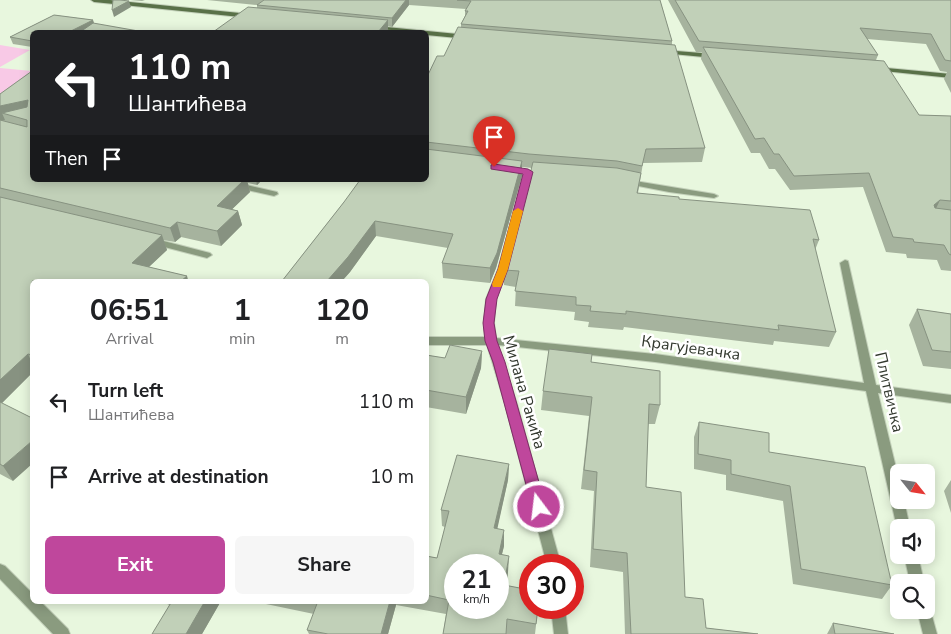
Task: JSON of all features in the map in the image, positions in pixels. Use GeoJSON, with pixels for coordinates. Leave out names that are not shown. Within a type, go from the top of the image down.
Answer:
{"type":"FeatureCollection","features":[{"type":"Feature","properties":{"kind":"main road"},"geometry":{"type":"LineString","coordinates":[[94,0],[259,17]]}},
{"type":"Feature","properties":{"kind":"main road"},"geometry":{"type":"LineString","coordinates":[[373,28],[386,30]]}},
{"type":"Feature","properties":{"kind":"main road"},"geometry":{"type":"LineString","coordinates":[[429,33],[480,38]]}},
{"type":"Feature","properties":{"kind":"main road"},"geometry":{"type":"LineString","coordinates":[[658,51],[722,56]]}},
{"type":"Feature","properties":{"kind":"main road"},"geometry":{"type":"LineString","coordinates":[[872,68],[951,76]]}},
{"type":"Feature","properties":{"kind":"street","name":"Милана Ракића"},"geometry":{"type":"LineString","coordinates":[[528,171],[503,269],[491,299],[489,323],[491,341],[502,370],[551,554]]}},
{"type":"Feature","properties":{"kind":"street"},"geometry":{"type":"LineString","coordinates":[[615,179],[668,190],[714,196]]}},
{"type":"Feature","properties":{"kind":"street"},"geometry":{"type":"LineString","coordinates":[[223,182],[274,194]]}},
{"type":"Feature","properties":{"kind":"street"},"geometry":{"type":"LineString","coordinates":[[141,239],[207,255]]}},
{"type":"Feature","properties":{"kind":"street","name":"Плитвичка"},"geometry":{"type":"LineString","coordinates":[[845,263],[871,388],[902,519]]}},
{"type":"Feature","properties":{"kind":"street","name":"Крагујевачка"},"geometry":{"type":"LineString","coordinates":[[429,341],[491,341],[655,358],[951,399]]}},
{"type":"Feature","properties":{"kind":"street"},"geometry":{"type":"LineString","coordinates":[[0,570],[30,600]]}},
{"type":"Feature","properties":{"kind":"street"},"geometry":{"type":"LineString","coordinates":[[33,604],[63,634]]}},
{"type":"Feature","properties":{"kind":"street"},"geometry":{"type":"LineString","coordinates":[[559,619],[561,634]]}},
{"type":"Feature","properties":{"kind":"street"},"geometry":{"type":"LineString","coordinates":[[926,619],[930,634]]}},
{"type":"Feature","properties":{"kind":"shaded area"},"geometry":{"type":"Polygon","coordinates":[[[0,45],[30,50],[0,67],[0,45]]]}},
{"type":"Feature","properties":{"kind":"shaded area"},"geometry":{"type":"Polygon","coordinates":[[[0,68],[30,71],[30,77],[0,95],[0,68]]]}},
{"type":"Feature","properties":{"kind":"building"},"geometry":{"type":"Polygon","coordinates":[[[113,0],[120,0],[129,1],[112,10],[113,0]]]}},
{"type":"Feature","properties":{"kind":"building"},"geometry":{"type":"Polygon","coordinates":[[[264,0],[406,0],[392,18],[257,5],[264,0]]]}},
{"type":"Feature","properties":{"kind":"building"},"geometry":{"type":"Polygon","coordinates":[[[457,0],[660,0],[672,41],[461,24],[468,11],[465,11],[471,1],[457,0]]]}},
{"type":"Feature","properties":{"kind":"building"},"geometry":{"type":"Polygon","coordinates":[[[675,0],[951,0],[951,61],[945,60],[931,34],[860,28],[878,55],[699,41],[675,0]]]}},
{"type":"Feature","properties":{"kind":"building"},"geometry":{"type":"Polygon","coordinates":[[[248,7],[388,20],[380,30],[216,30],[248,7]]]}},
{"type":"Feature","properties":{"kind":"building"},"geometry":{"type":"Polygon","coordinates":[[[54,15],[93,20],[73,30],[30,30],[30,41],[10,37],[54,15]]]}},
{"type":"Feature","properties":{"kind":"building"},"geometry":{"type":"Polygon","coordinates":[[[93,23],[133,30],[83,30],[93,23]]]}},
{"type":"Feature","properties":{"kind":"building"},"geometry":{"type":"Polygon","coordinates":[[[458,27],[675,45],[705,148],[646,149],[642,166],[617,161],[529,154],[429,142],[429,73],[437,56],[444,56],[458,27]]]}},
{"type":"Feature","properties":{"kind":"building"},"geometry":{"type":"Polygon","coordinates":[[[703,47],[884,61],[919,115],[951,116],[951,201],[940,200],[934,205],[935,208],[951,210],[951,255],[944,245],[914,242],[913,239],[893,237],[869,173],[794,176],[779,154],[774,154],[764,138],[755,139],[703,47]]]}},
{"type":"Feature","properties":{"kind":"building"},"geometry":{"type":"Polygon","coordinates":[[[30,72],[30,182],[242,182],[217,206],[238,211],[217,231],[177,222],[170,228],[0,188],[0,120],[27,127],[27,120],[2,113],[27,107],[28,100],[0,106],[0,94],[30,72]]]}},
{"type":"Feature","properties":{"kind":"building"},"geometry":{"type":"Polygon","coordinates":[[[429,149],[522,161],[497,253],[490,268],[442,263],[453,234],[375,221],[329,279],[284,279],[359,182],[429,182],[429,149]]]}},
{"type":"Feature","properties":{"kind":"building"},"geometry":{"type":"Polygon","coordinates":[[[533,162],[617,168],[641,173],[637,193],[679,197],[679,199],[810,210],[819,240],[813,239],[836,332],[778,325],[779,330],[626,311],[626,314],[590,311],[591,306],[576,305],[576,297],[515,291],[519,271],[504,270],[510,254],[533,162]]]}},
{"type":"Feature","properties":{"kind":"building"},"geometry":{"type":"Polygon","coordinates":[[[0,197],[162,235],[132,263],[187,276],[183,279],[30,279],[30,354],[28,354],[0,380],[0,197]]]}},
{"type":"Feature","properties":{"kind":"building"},"geometry":{"type":"Polygon","coordinates":[[[917,309],[951,314],[951,352],[932,350],[917,309]]]}},
{"type":"Feature","properties":{"kind":"building"},"geometry":{"type":"Polygon","coordinates":[[[450,345],[482,351],[466,397],[429,391],[429,355],[445,358],[450,345]]]}},
{"type":"Feature","properties":{"kind":"building"},"geometry":{"type":"Polygon","coordinates":[[[549,349],[592,354],[591,362],[660,371],[660,405],[649,404],[646,487],[681,492],[685,597],[703,599],[706,628],[758,634],[631,634],[627,553],[593,549],[597,472],[584,470],[592,397],[543,391],[549,349]]]}},
{"type":"Feature","properties":{"kind":"building"},"geometry":{"type":"Polygon","coordinates":[[[0,402],[30,417],[30,443],[3,466],[0,464],[0,402]]]}},
{"type":"Feature","properties":{"kind":"building"},"geometry":{"type":"Polygon","coordinates":[[[699,422],[769,433],[769,452],[865,467],[890,576],[890,585],[801,569],[790,486],[731,474],[731,460],[698,454],[699,422]]]}},
{"type":"Feature","properties":{"kind":"building"},"geometry":{"type":"Polygon","coordinates":[[[457,455],[509,464],[494,528],[504,530],[499,554],[444,554],[444,599],[429,596],[429,557],[437,558],[449,511],[441,510],[457,455]]]}},
{"type":"Feature","properties":{"kind":"building"},"geometry":{"type":"Polygon","coordinates":[[[509,586],[519,588],[519,619],[537,619],[536,624],[507,619],[509,619],[509,586]]]}},
{"type":"Feature","properties":{"kind":"building"},"geometry":{"type":"Polygon","coordinates":[[[170,604],[203,604],[186,634],[152,634],[170,604]]]}},
{"type":"Feature","properties":{"kind":"building"},"geometry":{"type":"Polygon","coordinates":[[[317,604],[389,604],[381,634],[328,634],[307,630],[317,604]]]}},
{"type":"Feature","properties":{"kind":"building"},"geometry":{"type":"Polygon","coordinates":[[[446,619],[507,619],[506,634],[443,634],[446,619]]]}},
{"type":"Feature","properties":{"kind":"building"},"geometry":{"type":"Polygon","coordinates":[[[833,623],[894,634],[835,634],[833,623]]]}},
{"type":"Feature","properties":{"kind":"slow traffic"},"geometry":{"type":"LineString","coordinates":[[497,284],[503,269],[518,211]]}},
{"type":"Feature","properties":{"kind":"route"},"geometry":{"type":"LineString","coordinates":[[494,167],[528,172],[503,269],[491,299],[489,323],[491,341],[499,362],[539,507]]}}]}
